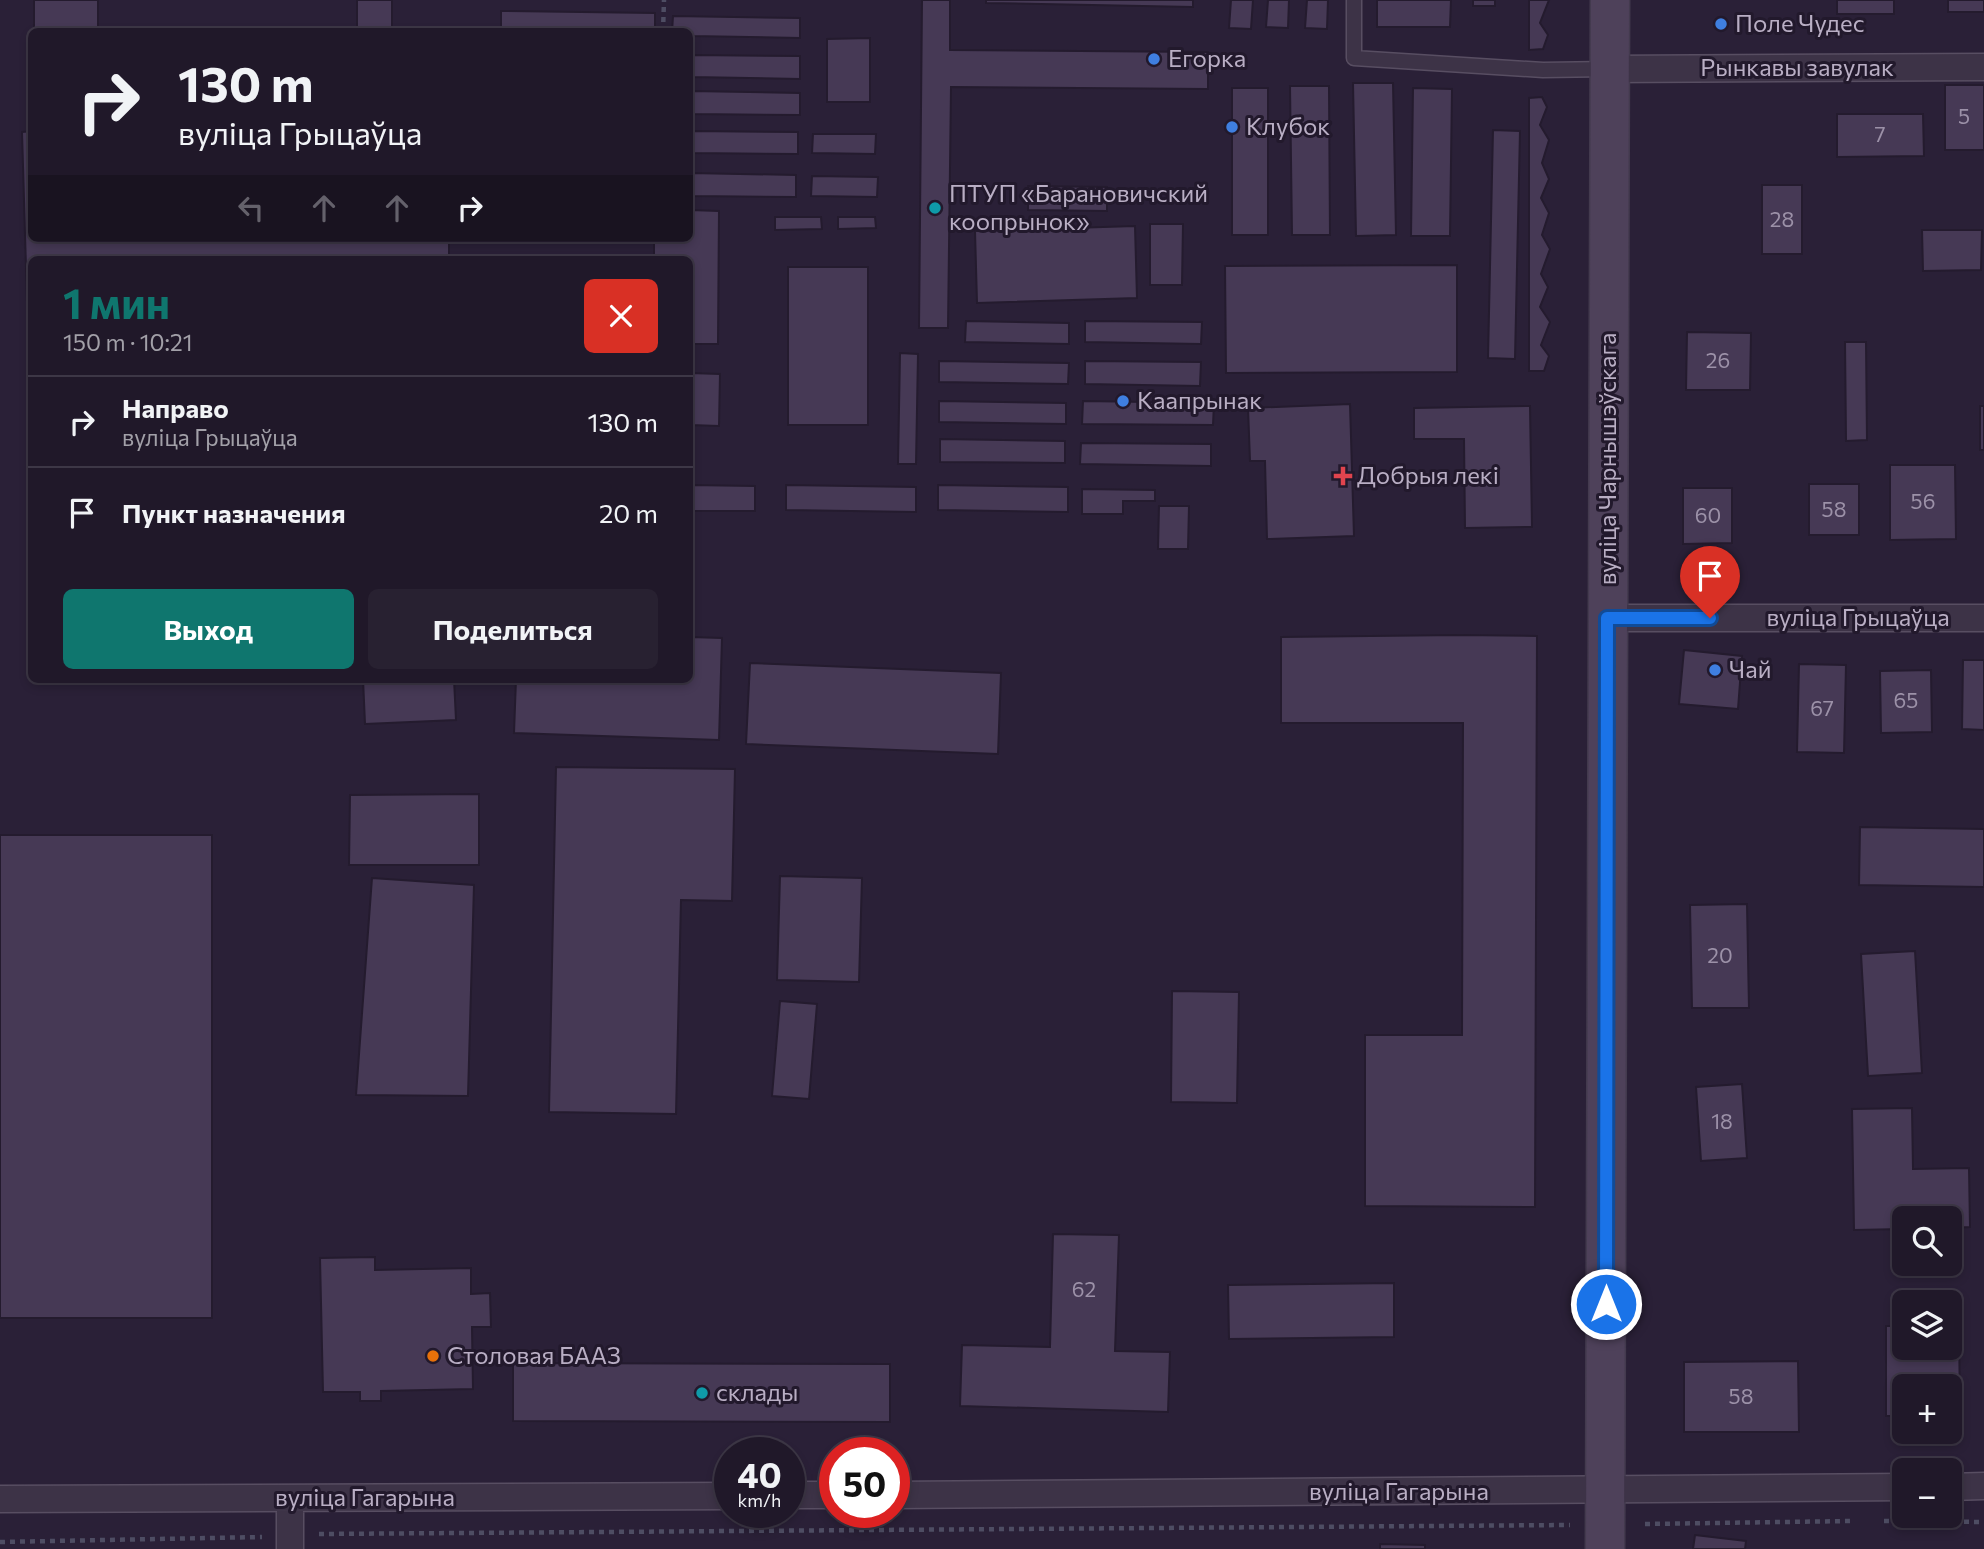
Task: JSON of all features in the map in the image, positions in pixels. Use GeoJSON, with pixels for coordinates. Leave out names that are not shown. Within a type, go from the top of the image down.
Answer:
{"type":"FeatureCollection","features":[{"type":"Feature","properties":{"kind":"main road","name":"вуліца Чарнышэўскага"},"geometry":{"type":"LineString","coordinates":[[1591,1537],[1605,1490],[1610,0]]}},
{"type":"Feature","properties":{"kind":"street","name":"Рынкавы завулак"},"geometry":{"type":"LineString","coordinates":[[1610,69],[1984,67]]}},
{"type":"Feature","properties":{"kind":"street","name":"вуліца Грыцаўца"},"geometry":{"type":"LineString","coordinates":[[1607,618],[1984,618]]}},
{"type":"Feature","properties":{"kind":"street"},"geometry":{"type":"LineString","coordinates":[[1962,1487],[1984,1486]]}},
{"type":"Feature","properties":{"kind":"street","name":"вуліца Гагарына"},"geometry":{"type":"LineString","coordinates":[[910,1495],[1892,1487]]}},
{"type":"Feature","properties":{"kind":"street","name":"вуліца Гагарына"},"geometry":{"type":"LineString","coordinates":[[0,1499],[714,1496]]}},
{"type":"Feature","properties":{"kind":"street"},"geometry":{"type":"LineString","coordinates":[[290,1498],[290,1542]]}},
{"type":"Feature","properties":{"kind":"lane"},"geometry":{"type":"LineString","coordinates":[[1354,0],[1354,58],[1544,70],[1610,69]]}},
{"type":"Feature","properties":{"kind":"path"},"geometry":{"type":"LineString","coordinates":[[663,28],[664,0]]}},
{"type":"Feature","properties":{"kind":"path"},"geometry":{"type":"LineString","coordinates":[[1646,1524],[1854,1521]]}},
{"type":"Feature","properties":{"kind":"path"},"geometry":{"type":"LineString","coordinates":[[1882,1521],[1984,1522]]}},
{"type":"Feature","properties":{"kind":"path"},"geometry":{"type":"LineString","coordinates":[[0,1542],[290,1542],[373,1532],[1591,1537]]}},
{"type":"Feature","properties":{"kind":"building"},"geometry":{"type":"Polygon","coordinates":[[[34,0],[98,0],[98,28],[34,28],[34,0]]]}},
{"type":"Feature","properties":{"kind":"building"},"geometry":{"type":"Polygon","coordinates":[[[357,0],[392,0],[392,28],[357,28],[357,0]]]}},
{"type":"Feature","properties":{"kind":"building","name":"ПТУП «Барановичский коопрынок»"},"geometry":{"type":"Polygon","coordinates":[[[922,0],[950,0],[950,50],[1208,52],[1208,89],[951,87],[948,328],[919,328],[922,0]]]}},
{"type":"Feature","properties":{"kind":"building"},"geometry":{"type":"Polygon","coordinates":[[[986,0],[1193,0],[1193,7],[986,3],[986,0]]]}},
{"type":"Feature","properties":{"kind":"building"},"geometry":{"type":"Polygon","coordinates":[[[1231,0],[1253,0],[1251,29],[1229,28],[1231,0]]]}},
{"type":"Feature","properties":{"kind":"building"},"geometry":{"type":"Polygon","coordinates":[[[1268,0],[1289,0],[1288,28],[1266,27],[1268,0]]]}},
{"type":"Feature","properties":{"kind":"building"},"geometry":{"type":"Polygon","coordinates":[[[1307,0],[1328,0],[1327,29],[1305,28],[1307,0]]]}},
{"type":"Feature","properties":{"kind":"building"},"geometry":{"type":"Polygon","coordinates":[[[1377,0],[1451,0],[1450,27],[1377,27],[1377,0]]]}},
{"type":"Feature","properties":{"kind":"building"},"geometry":{"type":"Polygon","coordinates":[[[1473,0],[1495,0],[1495,6],[1473,6],[1473,0]]]}},
{"type":"Feature","properties":{"kind":"building"},"geometry":{"type":"Polygon","coordinates":[[[1529,0],[1549,0],[1540,23],[1548,35],[1543,49],[1529,50],[1529,0]]]}},
{"type":"Feature","properties":{"kind":"building"},"geometry":{"type":"Polygon","coordinates":[[[1837,0],[1894,0],[1894,14],[1837,14],[1837,0]]]}},
{"type":"Feature","properties":{"kind":"building"},"geometry":{"type":"Polygon","coordinates":[[[1948,0],[1984,0],[1984,12],[1948,12],[1948,0]]]}},
{"type":"Feature","properties":{"kind":"building"},"geometry":{"type":"Polygon","coordinates":[[[501,11],[655,13],[655,28],[501,28],[501,11]]]}},
{"type":"Feature","properties":{"kind":"building"},"geometry":{"type":"Polygon","coordinates":[[[673,16],[800,18],[800,38],[693,36],[693,28],[672,28],[673,16]]]}},
{"type":"Feature","properties":{"kind":"building"},"geometry":{"type":"Polygon","coordinates":[[[870,38],[870,102],[827,102],[827,39],[870,38]]]}},
{"type":"Feature","properties":{"kind":"building"},"geometry":{"type":"Polygon","coordinates":[[[693,55],[800,56],[800,79],[693,77],[693,55]]]}},
{"type":"Feature","properties":{"kind":"building"},"geometry":{"type":"Polygon","coordinates":[[[1353,83],[1393,83],[1396,235],[1356,236],[1353,83]]]}},
{"type":"Feature","properties":{"kind":"building"},"geometry":{"type":"Polygon","coordinates":[[[1945,85],[1984,85],[1984,150],[1945,150],[1945,85]]]}},
{"type":"Feature","properties":{"kind":"building"},"geometry":{"type":"Polygon","coordinates":[[[1290,86],[1329,86],[1330,235],[1292,235],[1290,86]]]}},
{"type":"Feature","properties":{"kind":"building"},"geometry":{"type":"Polygon","coordinates":[[[1232,88],[1268,88],[1268,235],[1232,235],[1232,88]]]}},
{"type":"Feature","properties":{"kind":"building"},"geometry":{"type":"Polygon","coordinates":[[[1413,88],[1452,89],[1450,236],[1411,236],[1413,88]]]}},
{"type":"Feature","properties":{"kind":"building"},"geometry":{"type":"Polygon","coordinates":[[[693,91],[800,93],[800,115],[693,114],[693,91]]]}},
{"type":"Feature","properties":{"kind":"building"},"geometry":{"type":"Polygon","coordinates":[[[1542,97],[1547,107],[1540,125],[1549,140],[1542,163],[1549,179],[1541,198],[1549,213],[1542,235],[1550,249],[1541,274],[1548,287],[1540,307],[1550,322],[1541,345],[1549,356],[1544,371],[1529,371],[1529,98],[1542,97]]]}},
{"type":"Feature","properties":{"kind":"building"},"geometry":{"type":"Polygon","coordinates":[[[1837,114],[1923,114],[1924,156],[1837,157],[1837,114]]]}},
{"type":"Feature","properties":{"kind":"building"},"geometry":{"type":"Polygon","coordinates":[[[1493,130],[1520,131],[1515,359],[1488,358],[1493,130]]]}},
{"type":"Feature","properties":{"kind":"building"},"geometry":{"type":"Polygon","coordinates":[[[28,131],[28,242],[449,242],[449,256],[28,256],[28,335],[22,132],[28,131]]]}},
{"type":"Feature","properties":{"kind":"building"},"geometry":{"type":"Polygon","coordinates":[[[693,131],[798,132],[798,154],[693,153],[693,131]]]}},
{"type":"Feature","properties":{"kind":"building"},"geometry":{"type":"Polygon","coordinates":[[[813,134],[876,134],[875,154],[812,153],[813,134]]]}},
{"type":"Feature","properties":{"kind":"building"},"geometry":{"type":"Polygon","coordinates":[[[693,173],[796,175],[796,197],[693,196],[693,173]]]}},
{"type":"Feature","properties":{"kind":"building"},"geometry":{"type":"Polygon","coordinates":[[[812,176],[878,177],[877,197],[811,196],[812,176]]]}},
{"type":"Feature","properties":{"kind":"building"},"geometry":{"type":"Polygon","coordinates":[[[1762,185],[1802,185],[1802,254],[1762,254],[1762,185]]]}},
{"type":"Feature","properties":{"kind":"building"},"geometry":{"type":"Polygon","coordinates":[[[1028,186],[1107,187],[1107,211],[1028,210],[1028,186]]]}},
{"type":"Feature","properties":{"kind":"building"},"geometry":{"type":"Polygon","coordinates":[[[693,210],[719,211],[718,344],[693,344],[693,256],[654,256],[654,242],[693,242],[693,210]]]}},
{"type":"Feature","properties":{"kind":"building"},"geometry":{"type":"Polygon","coordinates":[[[775,217],[821,217],[822,229],[775,230],[775,217]]]}},
{"type":"Feature","properties":{"kind":"building"},"geometry":{"type":"Polygon","coordinates":[[[838,217],[875,217],[876,228],[838,229],[838,217]]]}},
{"type":"Feature","properties":{"kind":"building"},"geometry":{"type":"Polygon","coordinates":[[[1150,224],[1183,224],[1182,285],[1150,285],[1150,224]]]}},
{"type":"Feature","properties":{"kind":"building"},"geometry":{"type":"Polygon","coordinates":[[[1135,226],[1137,298],[977,303],[975,231],[1135,226]]]}},
{"type":"Feature","properties":{"kind":"building"},"geometry":{"type":"Polygon","coordinates":[[[1922,230],[1982,230],[1981,270],[1923,271],[1922,230]]]}},
{"type":"Feature","properties":{"kind":"building"},"geometry":{"type":"Polygon","coordinates":[[[1457,265],[1457,372],[1226,373],[1225,266],[1457,265]]]}},
{"type":"Feature","properties":{"kind":"building"},"geometry":{"type":"Polygon","coordinates":[[[788,267],[868,267],[868,425],[788,425],[788,267]]]}},
{"type":"Feature","properties":{"kind":"building"},"geometry":{"type":"Polygon","coordinates":[[[966,321],[1069,323],[1069,344],[965,342],[966,321]]]}},
{"type":"Feature","properties":{"kind":"building"},"geometry":{"type":"Polygon","coordinates":[[[1085,321],[1202,322],[1201,344],[1085,342],[1085,321]]]}},
{"type":"Feature","properties":{"kind":"building"},"geometry":{"type":"Polygon","coordinates":[[[1687,332],[1751,333],[1750,390],[1686,390],[1687,332]]]}},
{"type":"Feature","properties":{"kind":"building"},"geometry":{"type":"Polygon","coordinates":[[[1845,342],[1866,342],[1867,440],[1846,441],[1845,342]]]}},
{"type":"Feature","properties":{"kind":"building"},"geometry":{"type":"Polygon","coordinates":[[[900,353],[918,354],[916,464],[898,464],[900,353]]]}},
{"type":"Feature","properties":{"kind":"building"},"geometry":{"type":"Polygon","coordinates":[[[939,361],[1069,363],[1068,384],[939,382],[939,361]]]}},
{"type":"Feature","properties":{"kind":"building"},"geometry":{"type":"Polygon","coordinates":[[[1085,361],[1201,362],[1200,386],[1085,384],[1085,361]]]}},
{"type":"Feature","properties":{"kind":"building"},"geometry":{"type":"Polygon","coordinates":[[[693,373],[720,374],[719,426],[693,425],[693,373]]]}},
{"type":"Feature","properties":{"kind":"building"},"geometry":{"type":"Polygon","coordinates":[[[939,401],[1066,403],[1066,424],[939,422],[939,401]]]}},
{"type":"Feature","properties":{"kind":"building"},"geometry":{"type":"Polygon","coordinates":[[[1083,401],[1214,403],[1213,425],[1082,424],[1083,401]]]}},
{"type":"Feature","properties":{"kind":"building"},"geometry":{"type":"Polygon","coordinates":[[[1350,404],[1354,536],[1267,539],[1265,461],[1250,461],[1248,408],[1350,404]]]}},
{"type":"Feature","properties":{"kind":"building"},"geometry":{"type":"Polygon","coordinates":[[[1530,406],[1532,527],[1465,528],[1464,439],[1414,439],[1414,408],[1530,406]]]}},
{"type":"Feature","properties":{"kind":"building"},"geometry":{"type":"Polygon","coordinates":[[[1980,406],[1984,406],[1984,450],[1980,450],[1980,406]]]}},
{"type":"Feature","properties":{"kind":"building"},"geometry":{"type":"Polygon","coordinates":[[[940,439],[1065,441],[1065,463],[940,462],[940,439]]]}},
{"type":"Feature","properties":{"kind":"building"},"geometry":{"type":"Polygon","coordinates":[[[1081,443],[1211,444],[1211,466],[1080,464],[1081,443]]]}},
{"type":"Feature","properties":{"kind":"building"},"geometry":{"type":"Polygon","coordinates":[[[1890,465],[1955,465],[1956,539],[1890,540],[1890,465]]]}},
{"type":"Feature","properties":{"kind":"building"},"geometry":{"type":"Polygon","coordinates":[[[1809,484],[1859,484],[1859,535],[1809,535],[1809,484]]]}},
{"type":"Feature","properties":{"kind":"building"},"geometry":{"type":"Polygon","coordinates":[[[693,485],[755,486],[755,511],[693,511],[693,485]]]}},
{"type":"Feature","properties":{"kind":"building"},"geometry":{"type":"Polygon","coordinates":[[[786,485],[916,487],[916,512],[786,510],[786,485]]]}},
{"type":"Feature","properties":{"kind":"building"},"geometry":{"type":"Polygon","coordinates":[[[938,485],[1068,487],[1068,512],[938,510],[938,485]]]}},
{"type":"Feature","properties":{"kind":"building"},"geometry":{"type":"Polygon","coordinates":[[[1683,488],[1732,488],[1732,543],[1683,544],[1683,488]]]}},
{"type":"Feature","properties":{"kind":"building"},"geometry":{"type":"Polygon","coordinates":[[[1082,489],[1155,490],[1155,501],[1123,501],[1123,514],[1082,514],[1082,489]]]}},
{"type":"Feature","properties":{"kind":"building"},"geometry":{"type":"Polygon","coordinates":[[[1159,506],[1189,506],[1188,549],[1158,549],[1159,506]]]}},
{"type":"Feature","properties":{"kind":"building"},"geometry":{"type":"Polygon","coordinates":[[[1537,636],[1535,1207],[1365,1206],[1365,1035],[1462,1035],[1463,723],[1281,723],[1281,637],[1537,636]]]}},
{"type":"Feature","properties":{"kind":"building"},"geometry":{"type":"Polygon","coordinates":[[[693,637],[722,638],[719,740],[514,733],[516,683],[693,683],[693,637]]]}},
{"type":"Feature","properties":{"kind":"building"},"geometry":{"type":"Polygon","coordinates":[[[1684,650],[1742,656],[1738,709],[1679,704],[1684,650]]]}},
{"type":"Feature","properties":{"kind":"building"},"geometry":{"type":"Polygon","coordinates":[[[1963,660],[1984,660],[1984,730],[1962,729],[1963,660]]]}},
{"type":"Feature","properties":{"kind":"building"},"geometry":{"type":"Polygon","coordinates":[[[750,663],[1001,673],[998,754],[746,744],[750,663]]]}},
{"type":"Feature","properties":{"kind":"building"},"geometry":{"type":"Polygon","coordinates":[[[1799,664],[1846,665],[1844,753],[1797,752],[1799,664]]]}},
{"type":"Feature","properties":{"kind":"building"},"geometry":{"type":"Polygon","coordinates":[[[1931,670],[1932,732],[1881,733],[1880,671],[1931,670]]]}},
{"type":"Feature","properties":{"kind":"building"},"geometry":{"type":"Polygon","coordinates":[[[363,683],[454,683],[456,720],[365,724],[363,683]]]}},
{"type":"Feature","properties":{"kind":"building"},"geometry":{"type":"Polygon","coordinates":[[[556,767],[735,769],[732,901],[681,900],[676,1114],[549,1112],[556,767]]]}},
{"type":"Feature","properties":{"kind":"building"},"geometry":{"type":"Polygon","coordinates":[[[479,794],[479,865],[349,865],[350,795],[479,794]]]}},
{"type":"Feature","properties":{"kind":"building"},"geometry":{"type":"Polygon","coordinates":[[[1860,827],[1984,829],[1984,887],[1859,885],[1860,827]]]}},
{"type":"Feature","properties":{"kind":"building"},"geometry":{"type":"Polygon","coordinates":[[[0,835],[212,835],[212,1318],[0,1318],[0,835]]]}},
{"type":"Feature","properties":{"kind":"building"},"geometry":{"type":"Polygon","coordinates":[[[780,876],[862,878],[859,982],[777,980],[780,876]]]}},
{"type":"Feature","properties":{"kind":"building"},"geometry":{"type":"Polygon","coordinates":[[[372,878],[474,885],[468,1096],[356,1095],[372,878]]]}},
{"type":"Feature","properties":{"kind":"building"},"geometry":{"type":"Polygon","coordinates":[[[1747,904],[1749,1008],[1692,1008],[1690,905],[1747,904]]]}},
{"type":"Feature","properties":{"kind":"building"},"geometry":{"type":"Polygon","coordinates":[[[1915,951],[1922,1073],[1868,1076],[1861,954],[1915,951]]]}},
{"type":"Feature","properties":{"kind":"building"},"geometry":{"type":"Polygon","coordinates":[[[1172,991],[1239,992],[1237,1103],[1171,1102],[1172,991]]]}},
{"type":"Feature","properties":{"kind":"building"},"geometry":{"type":"Polygon","coordinates":[[[780,1001],[817,1004],[809,1099],[772,1096],[780,1001]]]}},
{"type":"Feature","properties":{"kind":"building"},"geometry":{"type":"Polygon","coordinates":[[[1742,1084],[1747,1158],[1701,1161],[1696,1087],[1742,1084]]]}},
{"type":"Feature","properties":{"kind":"building"},"geometry":{"type":"Polygon","coordinates":[[[1912,1108],[1913,1169],[1969,1168],[1970,1227],[1962,1227],[1962,1206],[1892,1206],[1892,1229],[1854,1230],[1852,1109],[1912,1108]]]}},
{"type":"Feature","properties":{"kind":"building"},"geometry":{"type":"Polygon","coordinates":[[[1053,1234],[1119,1235],[1115,1351],[1170,1352],[1168,1412],[960,1406],[962,1345],[1050,1347],[1053,1234]]]}},
{"type":"Feature","properties":{"kind":"building"},"geometry":{"type":"Polygon","coordinates":[[[375,1257],[375,1270],[471,1268],[471,1294],[490,1293],[491,1327],[472,1327],[473,1389],[381,1391],[381,1401],[360,1401],[360,1392],[323,1392],[320,1258],[375,1257]]]}},
{"type":"Feature","properties":{"kind":"building"},"geometry":{"type":"Polygon","coordinates":[[[1394,1283],[1394,1337],[1229,1339],[1228,1285],[1394,1283]]]}},
{"type":"Feature","properties":{"kind":"building"},"geometry":{"type":"Polygon","coordinates":[[[1886,1326],[1892,1326],[1892,1360],[1959,1360],[1960,1374],[1892,1374],[1892,1416],[1886,1416],[1886,1326]]]}},
{"type":"Feature","properties":{"kind":"building"},"geometry":{"type":"Polygon","coordinates":[[[1798,1361],[1799,1432],[1684,1432],[1684,1362],[1798,1361]]]}},
{"type":"Feature","properties":{"kind":"building","name":"склады"},"geometry":{"type":"Polygon","coordinates":[[[513,1363],[890,1364],[890,1422],[513,1421],[513,1363]]]}},
{"type":"Feature","properties":{"kind":"building"},"geometry":{"type":"Polygon","coordinates":[[[1695,1535],[1746,1541],[1745,1549],[1693,1549],[1695,1535]]]}},
{"type":"Feature","properties":{"kind":"building"},"geometry":{"type":"Polygon","coordinates":[[[1380,1544],[1425,1545],[1425,1549],[1380,1549],[1380,1544]]]}},
{"type":"Feature","properties":{"kind":"place","name":"Поле Чудес"},"geometry":{"type":"Point","coordinates":[1721,24]}},
{"type":"Feature","properties":{"kind":"place","name":"Егорка"},"geometry":{"type":"Point","coordinates":[1154,59]}},
{"type":"Feature","properties":{"kind":"place","name":"Клубок"},"geometry":{"type":"Point","coordinates":[1232,127]}},
{"type":"Feature","properties":{"kind":"place","name":"ПТУП «Барановичский коопрынок»"},"geometry":{"type":"Point","coordinates":[935,208]}},
{"type":"Feature","properties":{"kind":"place","name":"Каапрынак"},"geometry":{"type":"Point","coordinates":[1123,401]}},
{"type":"Feature","properties":{"kind":"place","name":"Добрыя лекі"},"geometry":{"type":"Point","coordinates":[1343,476]}},
{"type":"Feature","properties":{"kind":"place","name":"Чай"},"geometry":{"type":"Point","coordinates":[1715,670]}},
{"type":"Feature","properties":{"kind":"place","name":"Столовая БААЗ"},"geometry":{"type":"Point","coordinates":[433,1356]}},
{"type":"Feature","properties":{"kind":"place","name":"склады"},"geometry":{"type":"Point","coordinates":[702,1393]}},
{"type":"Feature","properties":{"kind":"route"},"geometry":{"type":"LineString","coordinates":[[1606,1304],[1607,618],[1710,618]]}}]}
